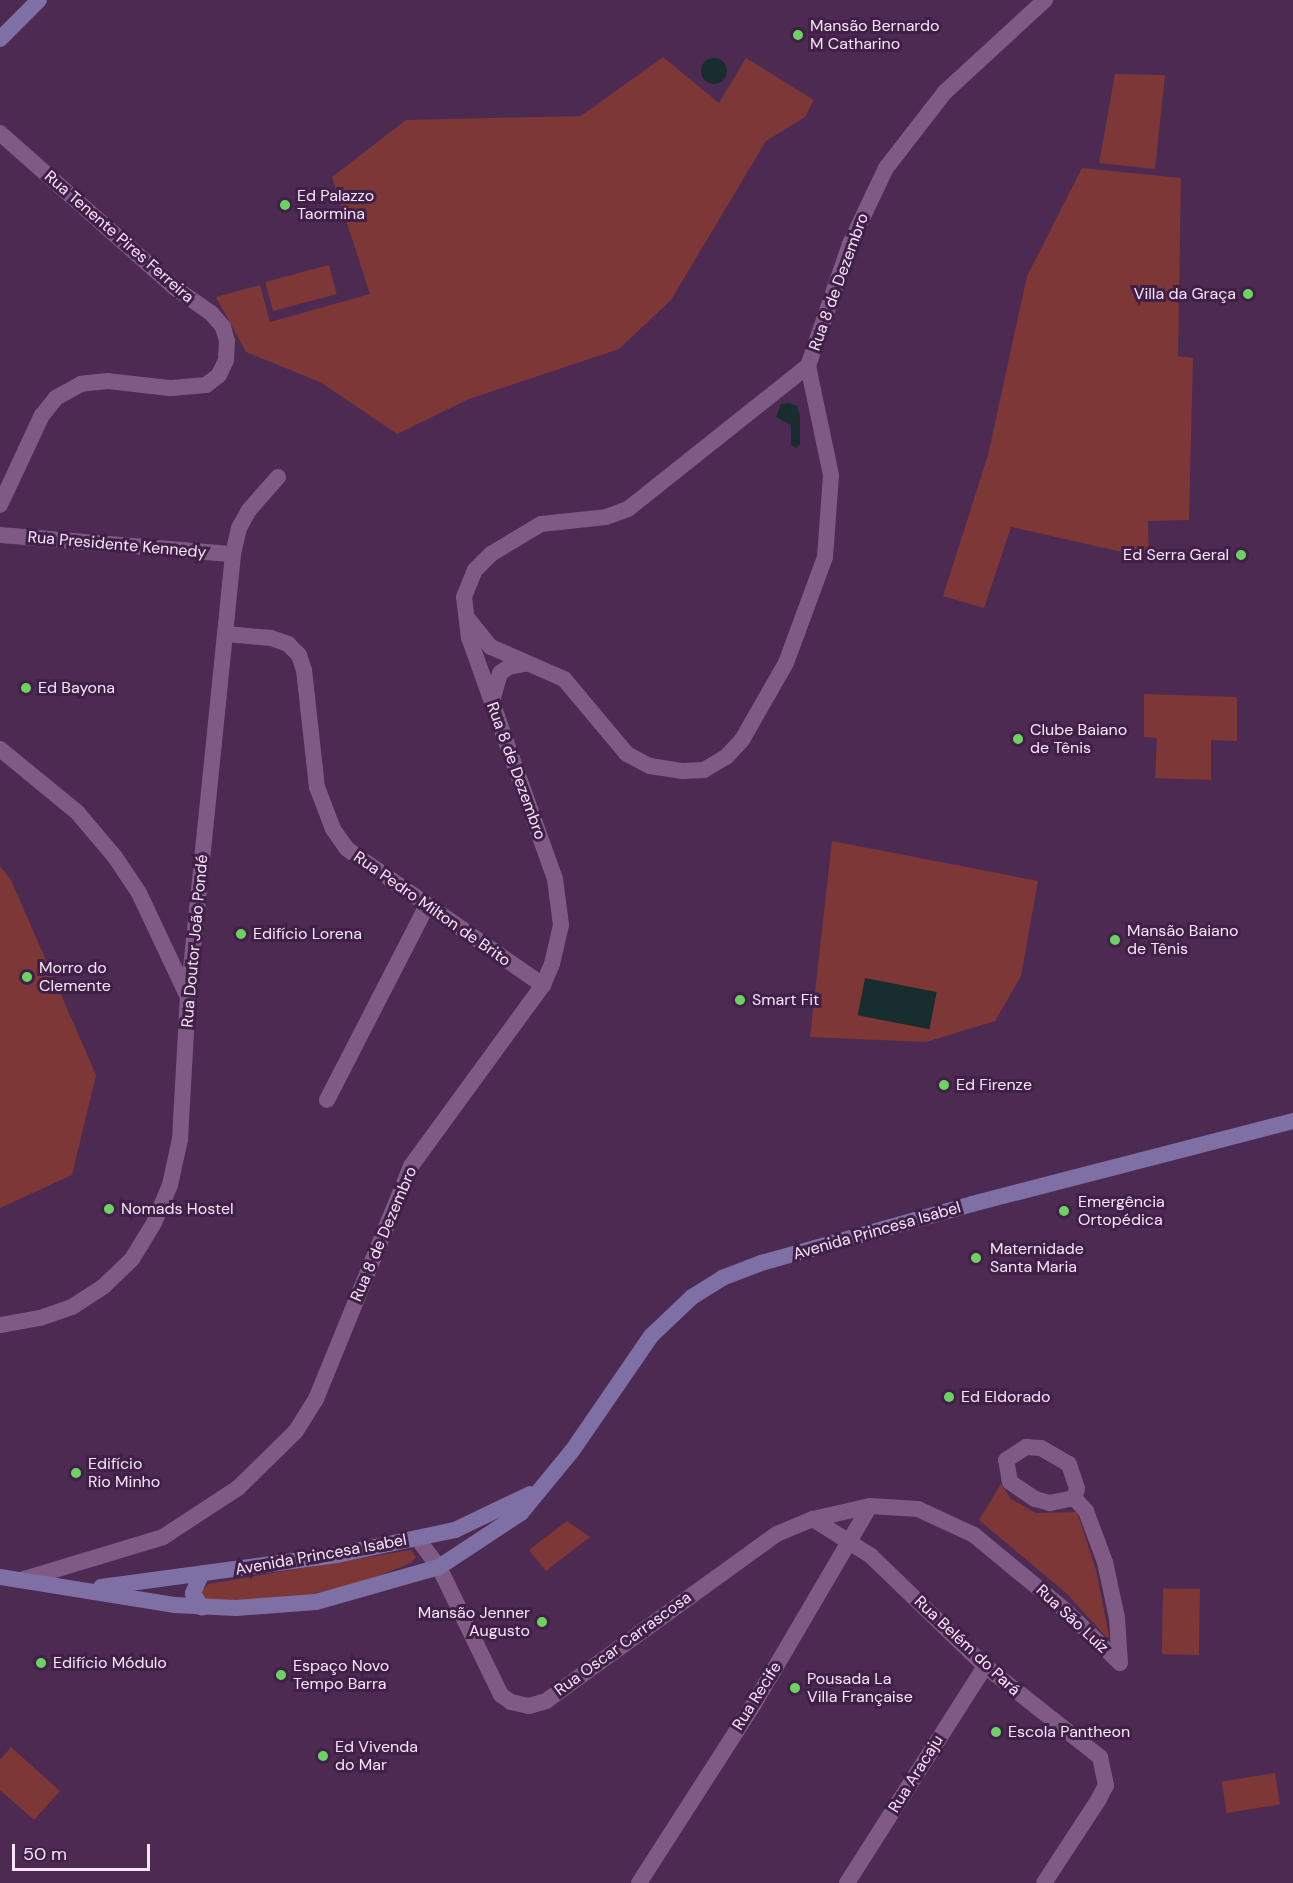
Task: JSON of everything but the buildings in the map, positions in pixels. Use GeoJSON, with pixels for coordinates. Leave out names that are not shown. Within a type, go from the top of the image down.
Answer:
{"type":"FeatureCollection","features":[{"type":"Feature","properties":{"kind":"main road"},"geometry":{"type":"LineString","coordinates":[[0,39],[39,0]]}},
{"type":"Feature","properties":{"kind":"main road","name":"Avenida Princesa Isabel"},"geometry":{"type":"LineString","coordinates":[[0,1577],[202,1608],[276,1608],[316,1602],[439,1567],[496,1533],[521,1513],[550,1480],[651,1336],[692,1297],[722,1278],[761,1263],[972,1204],[1293,1121]]}},
{"type":"Feature","properties":{"kind":"main road","name":"Avenida Princesa Isabel"},"geometry":{"type":"LineString","coordinates":[[79,1589],[201,1575],[337,1555],[417,1538],[484,1519],[515,1504],[550,1480]]}},
{"type":"Feature","properties":{"kind":"main road"},"geometry":{"type":"LineString","coordinates":[[201,1575],[193,1593],[202,1608]]}},
{"type":"Feature","properties":{"kind":"street","name":"Rua 8 de Dezembro"},"geometry":{"type":"LineString","coordinates":[[21,1580],[163,1537],[238,1488],[296,1431],[316,1399],[411,1166],[543,985],[560,942],[560,904],[555,879],[469,638],[466,615],[468,582],[491,554],[541,524],[606,517],[628,509],[808,366],[850,244],[886,168],[945,92],[1045,0]]}},
{"type":"Feature","properties":{"kind":"street","name":"Rua Tenente Pires Ferreira"},"geometry":{"type":"LineString","coordinates":[[0,133],[175,288],[211,313],[223,327],[227,341],[226,360],[219,375],[206,385],[169,388],[108,381],[81,384],[56,398],[42,415],[0,505]]}},
{"type":"Feature","properties":{"kind":"street"},"geometry":{"type":"LineString","coordinates":[[466,615],[491,647],[525,664],[548,669],[564,679],[609,738],[627,754],[650,766],[682,771],[704,770],[726,757],[742,740],[786,663],[825,557],[831,475],[808,366]]}},
{"type":"Feature","properties":{"kind":"street","name":"Rua Doutor João Pondé"},"geometry":{"type":"LineString","coordinates":[[0,1325],[61,1311],[104,1286],[132,1259],[154,1223],[170,1185],[180,1139],[188,998],[233,554],[239,528],[249,510],[278,477]]}},
{"type":"Feature","properties":{"kind":"street","name":"Rua Presidente Kennedy"},"geometry":{"type":"LineString","coordinates":[[0,535],[233,554]]}},
{"type":"Feature","properties":{"kind":"street","name":"Rua Pedro Milton de Brito"},"geometry":{"type":"LineString","coordinates":[[226,634],[272,638],[288,644],[299,655],[304,670],[317,787],[333,829],[347,849],[426,908],[543,985]]}},
{"type":"Feature","properties":{"kind":"street"},"geometry":{"type":"LineString","coordinates":[[492,702],[500,673],[509,667],[525,664]]}},
{"type":"Feature","properties":{"kind":"street"},"geometry":{"type":"LineString","coordinates":[[0,749],[77,812],[115,857],[139,893],[188,998]]}},
{"type":"Feature","properties":{"kind":"street"},"geometry":{"type":"LineString","coordinates":[[327,1100],[426,908]]}},
{"type":"Feature","properties":{"kind":"street","name":"Rua São Luíz"},"geometry":{"type":"LineString","coordinates":[[870,1506],[918,1509],[974,1535],[1065,1610],[1120,1663],[1117,1618],[1105,1562],[1086,1511],[1074,1498]]}},
{"type":"Feature","properties":{"kind":"street","name":"Rua Oscar Carrascosa"},"geometry":{"type":"LineString","coordinates":[[417,1538],[439,1567],[501,1695],[511,1702],[528,1706],[546,1701],[777,1534],[813,1519],[870,1506]]}},
{"type":"Feature","properties":{"kind":"street","name":"Rua Recife"},"geometry":{"type":"LineString","coordinates":[[639,1883],[755,1702],[870,1506]]}},
{"type":"Feature","properties":{"kind":"street","name":"Rua Belém do Pará"},"geometry":{"type":"LineString","coordinates":[[813,1519],[851,1540],[985,1666],[1100,1757],[1106,1785],[1044,1883]]}},
{"type":"Feature","properties":{"kind":"street","name":"Rua Aracaju"},"geometry":{"type":"LineString","coordinates":[[847,1883],[985,1666]]}},
{"type":"Feature","properties":{"kind":"shaded area"},"geometry":{"type":"Polygon","coordinates":[[[663,57],[719,103],[746,58],[814,100],[805,117],[766,141],[671,300],[619,349],[469,399],[397,434],[320,382],[246,352],[216,297],[260,285],[270,322],[370,294],[332,177],[406,120],[581,116],[663,57]]]}},
{"type":"Feature","properties":{"kind":"shaded area"},"geometry":{"type":"Polygon","coordinates":[[[714,58],[723,62],[727,71],[723,80],[714,84],[705,80],[701,71],[705,62],[714,58]]]}},
{"type":"Feature","properties":{"kind":"shaded area"},"geometry":{"type":"Polygon","coordinates":[[[1115,74],[1165,75],[1155,169],[1099,163],[1115,74]]]}},
{"type":"Feature","properties":{"kind":"shaded area"},"geometry":{"type":"Polygon","coordinates":[[[1082,168],[1181,178],[1178,356],[1193,358],[1189,520],[1148,521],[1149,558],[1011,527],[984,608],[943,596],[988,455],[1027,276],[1082,168]]]}},
{"type":"Feature","properties":{"kind":"shaded area"},"geometry":{"type":"Polygon","coordinates":[[[329,265],[337,294],[273,311],[265,282],[329,265]]]}},
{"type":"Feature","properties":{"kind":"shaded area"},"geometry":{"type":"Polygon","coordinates":[[[789,403],[797,406],[800,416],[800,444],[796,448],[791,445],[791,425],[776,417],[781,404],[789,403]]]}},
{"type":"Feature","properties":{"kind":"shaded area"},"geometry":{"type":"Polygon","coordinates":[[[1144,694],[1237,697],[1237,741],[1211,740],[1211,780],[1155,778],[1157,738],[1144,737],[1144,694]]]}},
{"type":"Feature","properties":{"kind":"shaded area"},"geometry":{"type":"Polygon","coordinates":[[[832,841],[1038,881],[1021,976],[995,1021],[926,1042],[810,1037],[832,841]]]}},
{"type":"Feature","properties":{"kind":"shaded area","name":"Morro do Clemente"},"geometry":{"type":"Polygon","coordinates":[[[0,866],[11,880],[96,1075],[72,1175],[0,1208],[0,866]]]}},
{"type":"Feature","properties":{"kind":"shaded area"},"geometry":{"type":"Polygon","coordinates":[[[865,978],[937,992],[929,1029],[858,1015],[865,978]]]}},
{"type":"Feature","properties":{"kind":"shaded area"},"geometry":{"type":"Polygon","coordinates":[[[1001,1484],[1011,1499],[1036,1513],[1077,1512],[1096,1570],[1110,1641],[1066,1593],[979,1520],[1001,1484]]]}},
{"type":"Feature","properties":{"kind":"shaded area"},"geometry":{"type":"Polygon","coordinates":[[[567,1521],[590,1537],[546,1571],[529,1550],[567,1521]]]}},
{"type":"Feature","properties":{"kind":"shaded area"},"geometry":{"type":"Polygon","coordinates":[[[411,1550],[416,1557],[411,1563],[369,1580],[305,1596],[236,1602],[207,1600],[201,1592],[208,1584],[411,1550]]]}},
{"type":"Feature","properties":{"kind":"shaded area"},"geometry":{"type":"Polygon","coordinates":[[[1163,1588],[1200,1589],[1199,1655],[1162,1654],[1163,1588]]]}},
{"type":"Feature","properties":{"kind":"shaded area"},"geometry":{"type":"Polygon","coordinates":[[[11,1747],[60,1791],[34,1820],[0,1790],[0,1760],[11,1747]]]}},
{"type":"Feature","properties":{"kind":"shaded area"},"geometry":{"type":"Polygon","coordinates":[[[1275,1773],[1280,1805],[1227,1813],[1222,1781],[1275,1773]]]}},
{"type":"Feature","properties":{"kind":"place","name":"Mansão Bernardo M Catharino"},"geometry":{"type":"Point","coordinates":[798,35]}},
{"type":"Feature","properties":{"kind":"place","name":"Ed Palazzo Taormina"},"geometry":{"type":"Point","coordinates":[285,205]}},
{"type":"Feature","properties":{"kind":"place","name":"Villa da Graça"},"geometry":{"type":"Point","coordinates":[1248,294]}},
{"type":"Feature","properties":{"kind":"place","name":"Ed Serra Geral"},"geometry":{"type":"Point","coordinates":[1241,555]}},
{"type":"Feature","properties":{"kind":"place","name":"Ed Bayona"},"geometry":{"type":"Point","coordinates":[26,688]}},
{"type":"Feature","properties":{"kind":"place","name":"Clube Baiano de Tênis"},"geometry":{"type":"Point","coordinates":[1018,739]}},
{"type":"Feature","properties":{"kind":"place","name":"Edifício Lorena"},"geometry":{"type":"Point","coordinates":[241,934]}},
{"type":"Feature","properties":{"kind":"place","name":"Mansão Baiano de Tênis"},"geometry":{"type":"Point","coordinates":[1115,940]}},
{"type":"Feature","properties":{"kind":"place","name":"Morro do Clemente"},"geometry":{"type":"Point","coordinates":[27,977]}},
{"type":"Feature","properties":{"kind":"place","name":"Smart Fit"},"geometry":{"type":"Point","coordinates":[740,1000]}},
{"type":"Feature","properties":{"kind":"place","name":"Ed Firenze"},"geometry":{"type":"Point","coordinates":[944,1085]}},
{"type":"Feature","properties":{"kind":"place","name":"Nomads Hostel"},"geometry":{"type":"Point","coordinates":[109,1209]}},
{"type":"Feature","properties":{"kind":"place","name":"Emergência Ortopédica"},"geometry":{"type":"Point","coordinates":[1064,1211]}},
{"type":"Feature","properties":{"kind":"place","name":"Maternidade Santa Maria"},"geometry":{"type":"Point","coordinates":[976,1258]}},
{"type":"Feature","properties":{"kind":"place","name":"Ed Eldorado"},"geometry":{"type":"Point","coordinates":[949,1397]}},
{"type":"Feature","properties":{"kind":"place","name":"Edifício Rio Minho"},"geometry":{"type":"Point","coordinates":[76,1473]}},
{"type":"Feature","properties":{"kind":"place","name":"Mansão Jenner Augusto"},"geometry":{"type":"Point","coordinates":[542,1622]}},
{"type":"Feature","properties":{"kind":"place","name":"Edifício Módulo"},"geometry":{"type":"Point","coordinates":[41,1663]}},
{"type":"Feature","properties":{"kind":"place","name":"Espaço Novo Tempo Barra"},"geometry":{"type":"Point","coordinates":[281,1675]}},
{"type":"Feature","properties":{"kind":"place","name":"Pousada La Villa Française"},"geometry":{"type":"Point","coordinates":[795,1688]}},
{"type":"Feature","properties":{"kind":"place","name":"Escola Pantheon"},"geometry":{"type":"Point","coordinates":[996,1732]}},
{"type":"Feature","properties":{"kind":"place","name":"Ed Vivenda do Mar"},"geometry":{"type":"Point","coordinates":[323,1756]}}]}
